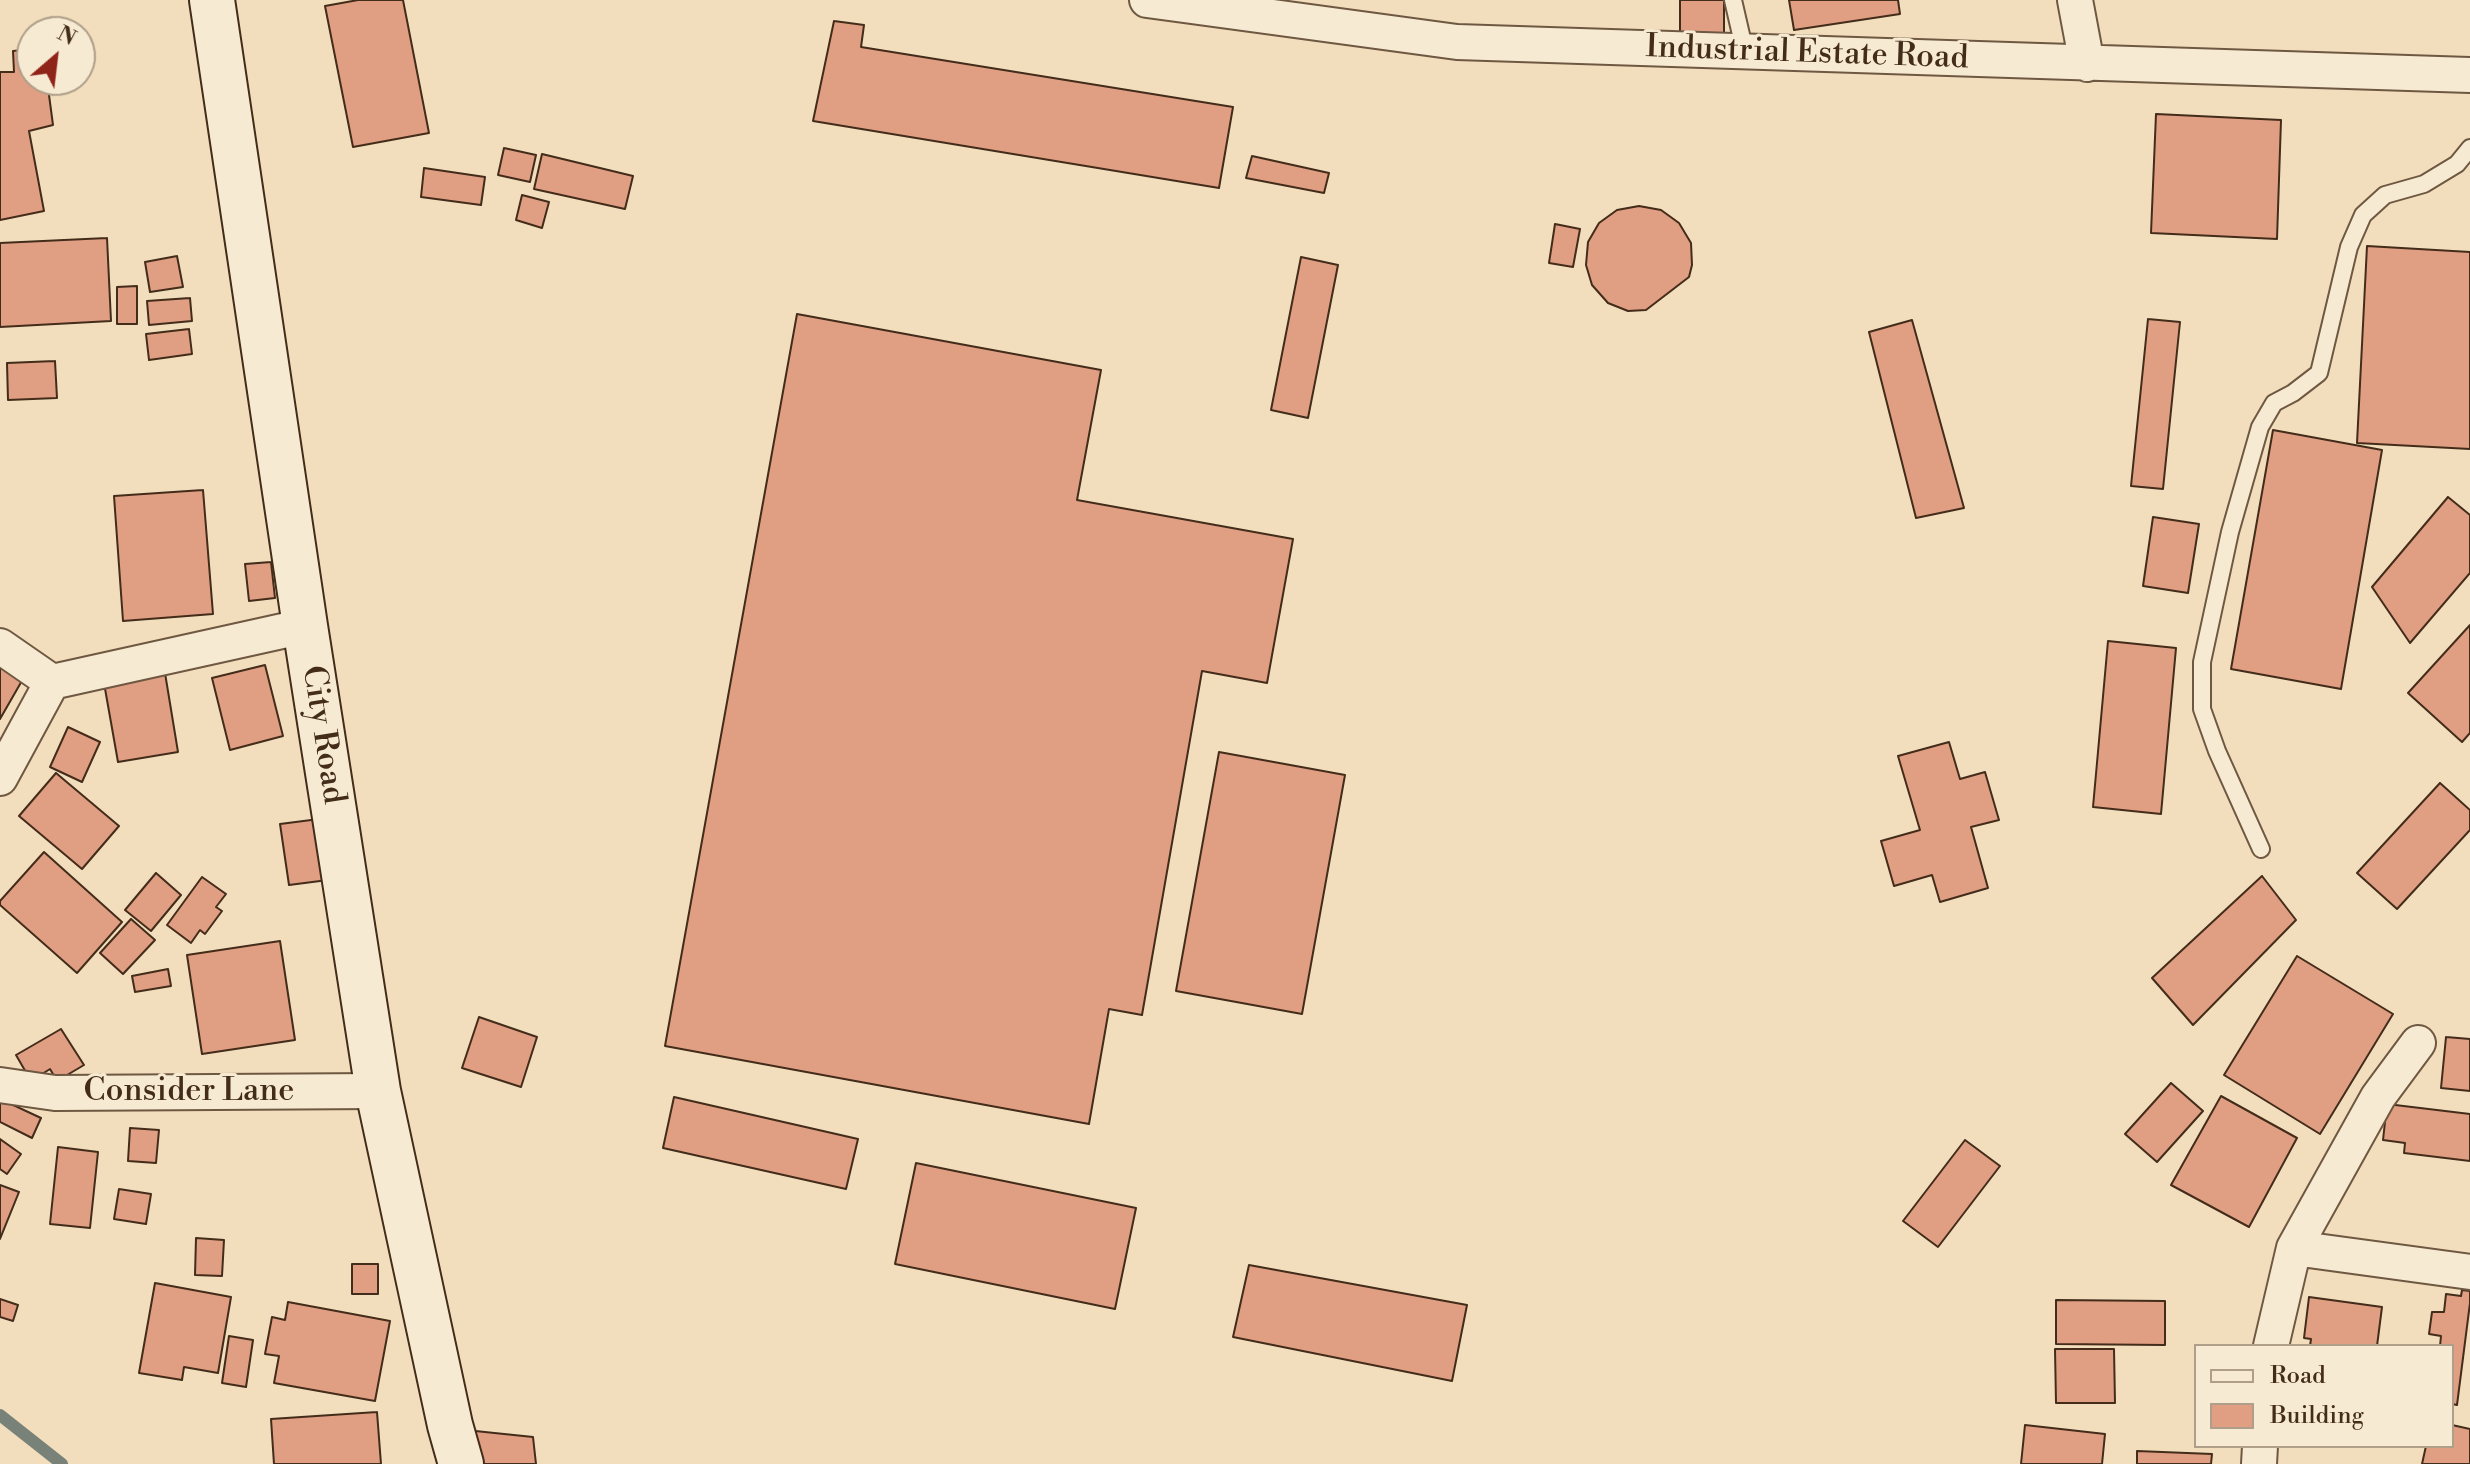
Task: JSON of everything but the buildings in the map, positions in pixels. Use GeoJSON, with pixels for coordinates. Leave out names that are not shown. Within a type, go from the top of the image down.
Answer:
{"type":"FeatureCollection","features":[{"type":"Feature","properties":{"kind":"main road","name":"City Road"},"geometry":{"type":"LineString","coordinates":[[212,0],[378,1091],[461,1464]]}},
{"type":"Feature","properties":{"kind":"street","name":"Industrial Estate Road"},"geometry":{"type":"LineString","coordinates":[[1147,0],[1457,42],[2470,75]]}},
{"type":"Feature","properties":{"kind":"street"},"geometry":{"type":"LineString","coordinates":[[2075,0],[2087,64]]}},
{"type":"Feature","properties":{"kind":"street"},"geometry":{"type":"LineString","coordinates":[[0,646],[52,682],[305,626]]}},
{"type":"Feature","properties":{"kind":"street"},"geometry":{"type":"LineString","coordinates":[[0,778],[52,682]]}},
{"type":"Feature","properties":{"kind":"street"},"geometry":{"type":"LineString","coordinates":[[2271,1344],[2294,1248],[2378,1097],[2418,1043]]}},
{"type":"Feature","properties":{"kind":"street","name":"Consider Lane"},"geometry":{"type":"LineString","coordinates":[[0,1085],[55,1093],[378,1091]]}},
{"type":"Feature","properties":{"kind":"street"},"geometry":{"type":"LineString","coordinates":[[2294,1248],[2470,1272]]}},
{"type":"Feature","properties":{"kind":"lane"},"geometry":{"type":"LineString","coordinates":[[1733,0],[1745,52]]}},
{"type":"Feature","properties":{"kind":"lane"},"geometry":{"type":"LineString","coordinates":[[2261,849],[2217,751],[2202,709],[2202,662],[2230,532],[2260,427],[2274,403],[2319,373],[2349,247],[2363,215],[2385,195],[2424,184],[2457,164],[2470,148]]}},
{"type":"Feature","properties":{"kind":"waterway"},"geometry":{"type":"LineString","coordinates":[[0,1415],[62,1464]]}}]}
